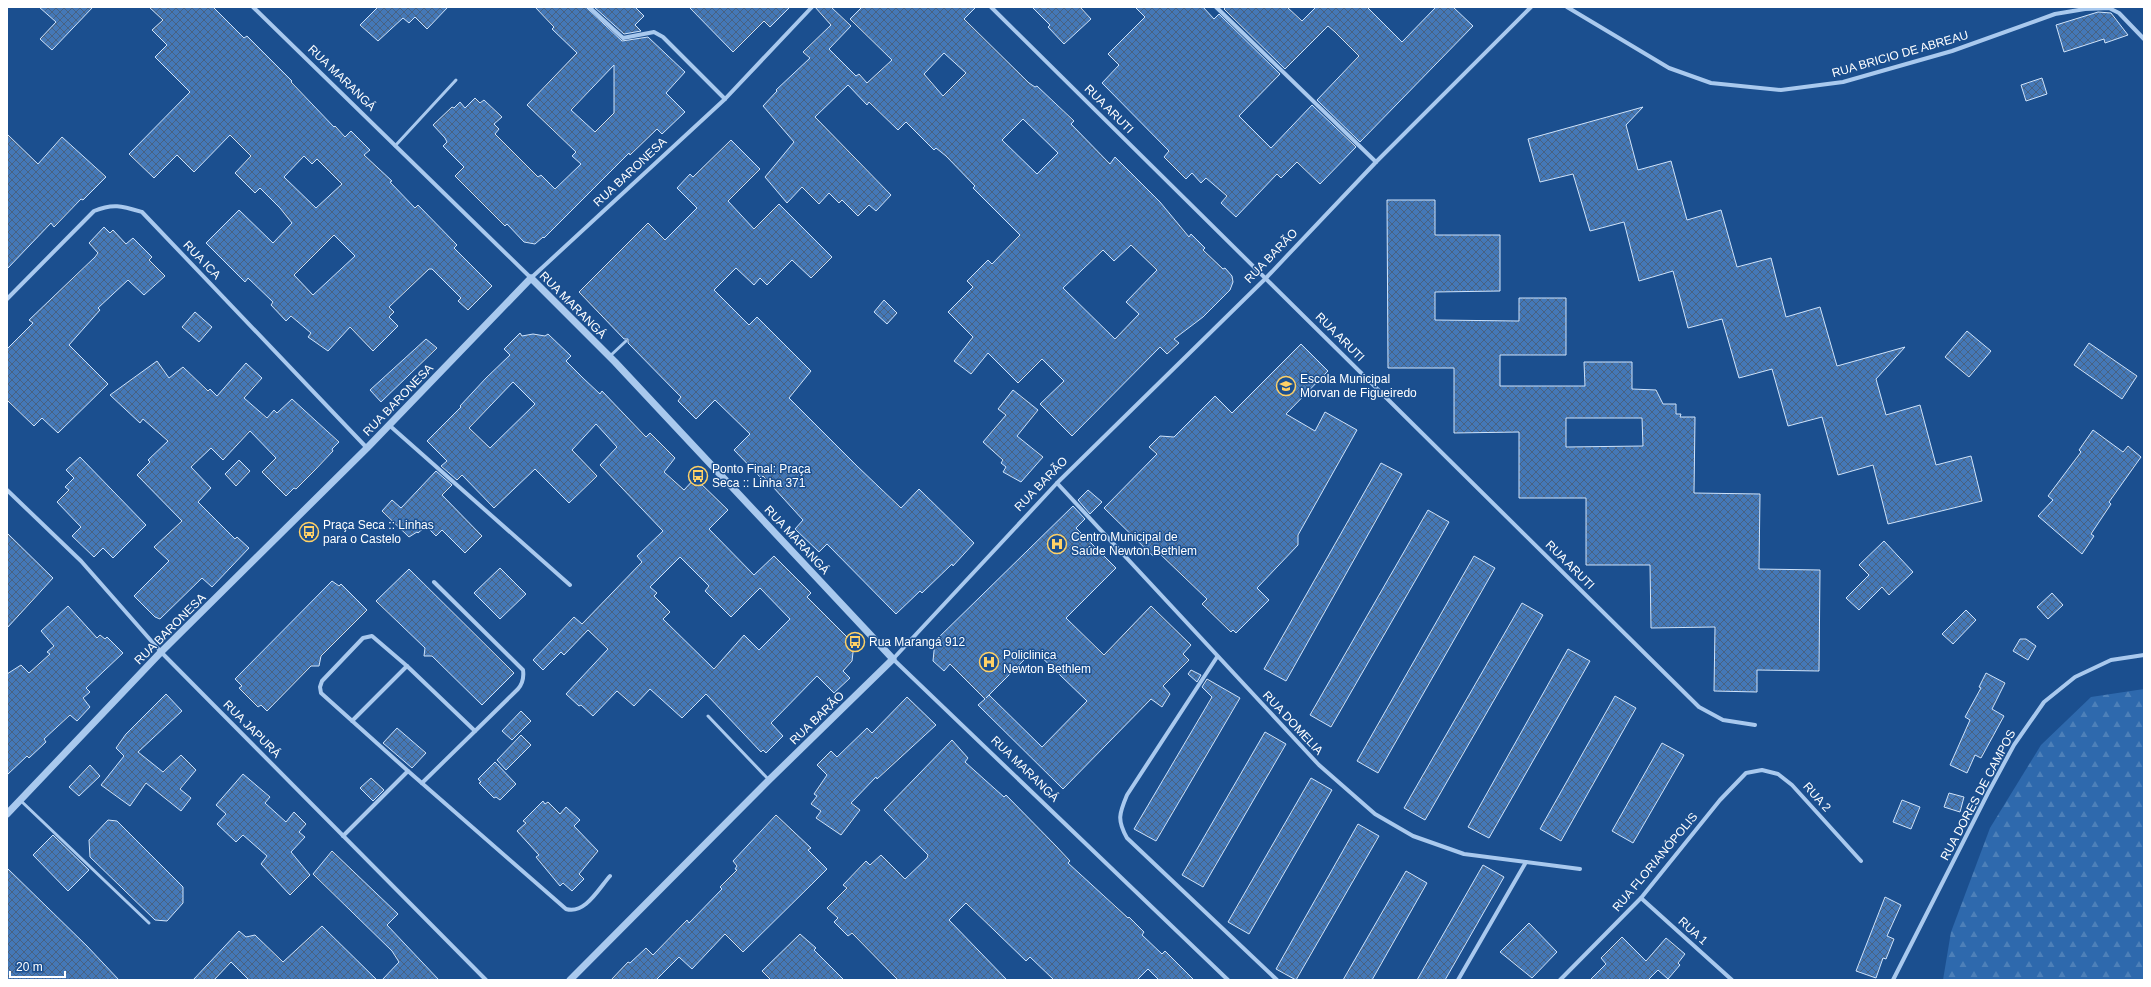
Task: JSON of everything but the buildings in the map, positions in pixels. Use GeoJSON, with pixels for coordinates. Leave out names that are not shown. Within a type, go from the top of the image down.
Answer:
{"type":"FeatureCollection","features":[{"type":"Feature","properties":{"kind":"street","name":"RUA MARANGÁ"},"geometry":{"type":"LineString","coordinates":[[253,7],[531,278],[609,357],[893,659],[1228,980]]}},
{"type":"Feature","properties":{"kind":"street"},"geometry":{"type":"LineString","coordinates":[[589,7],[623,38],[654,32],[663,37],[725,99]]}},
{"type":"Feature","properties":{"kind":"street","name":"RUA BARONESA"},"geometry":{"type":"LineString","coordinates":[[7,814],[161,652],[367,448],[531,278],[725,99],[812,7]]}},
{"type":"Feature","properties":{"kind":"street","name":"RUA ARUTI"},"geometry":{"type":"LineString","coordinates":[[991,7],[1699,707],[1723,720],[1755,725]]}},
{"type":"Feature","properties":{"kind":"street"},"geometry":{"type":"LineString","coordinates":[[1216,7],[1376,162]]}},
{"type":"Feature","properties":{"kind":"street","name":"RUA BARÃO"},"geometry":{"type":"LineString","coordinates":[[570,980],[769,780],[893,659],[1057,483],[1266,278],[1376,162],[1531,7]]}},
{"type":"Feature","properties":{"kind":"street","name":"RUA BRICIO DE ABREAU"},"geometry":{"type":"LineString","coordinates":[[1567,7],[1669,68],[1711,83],[1781,90],[1843,82],[1952,51],[2055,14],[2085,9],[2109,8],[2119,13],[2144,39]]}},
{"type":"Feature","properties":{"kind":"street","name":"RUA ICA"},"geometry":{"type":"LineString","coordinates":[[7,299],[94,211],[108,205],[123,206],[142,212],[367,448]]}},
{"type":"Feature","properties":{"kind":"street"},"geometry":{"type":"LineString","coordinates":[[389,425],[570,585]]}},
{"type":"Feature","properties":{"kind":"street","name":"RUA DOMELIA"},"geometry":{"type":"LineString","coordinates":[[1057,483],[1217,657],[1319,765],[1376,814],[1413,836],[1464,854],[1580,869]]}},
{"type":"Feature","properties":{"kind":"street","name":"RUA JAPURÁ"},"geometry":{"type":"LineString","coordinates":[[7,490],[81,561],[161,652],[486,980]]}},
{"type":"Feature","properties":{"kind":"street"},"geometry":{"type":"LineString","coordinates":[[422,783],[522,684],[523,670],[434,582]]}},
{"type":"Feature","properties":{"kind":"street"},"geometry":{"type":"LineString","coordinates":[[475,731],[407,666],[372,636],[363,638],[322,681],[320,687],[321,693],[352,721],[566,909],[574,911],[582,908],[610,876]]}},
{"type":"Feature","properties":{"kind":"street","name":"RUA DORES DE CAMPOS"},"geometry":{"type":"LineString","coordinates":[[1893,980],[1995,779],[2014,745],[2044,702],[2075,677],[2110,660],[2144,655]]}},
{"type":"Feature","properties":{"kind":"street"},"geometry":{"type":"LineString","coordinates":[[1217,657],[1127,795],[1120,811],[1119,825],[1126,838],[1277,980]]}},
{"type":"Feature","properties":{"kind":"street"},"geometry":{"type":"LineString","coordinates":[[352,721],[407,666]]}},
{"type":"Feature","properties":{"kind":"street","name":"RUA 2"},"geometry":{"type":"LineString","coordinates":[[1746,773],[1762,770],[1778,774],[1792,785],[1861,861]]}},
{"type":"Feature","properties":{"kind":"street"},"geometry":{"type":"LineString","coordinates":[[343,836],[408,771]]}},
{"type":"Feature","properties":{"kind":"street","name":"RUA FLORIANÓPOLIS"},"geometry":{"type":"LineString","coordinates":[[1560,980],[1641,898],[1720,800],[1746,773]]}},
{"type":"Feature","properties":{"kind":"street"},"geometry":{"type":"LineString","coordinates":[[1458,980],[1482,941],[1526,862]]}},
{"type":"Feature","properties":{"kind":"street","name":"RUA 1"},"geometry":{"type":"LineString","coordinates":[[1641,898],[1732,980]]}},
{"type":"Feature","properties":{"kind":"lane"},"geometry":{"type":"LineString","coordinates":[[396,146],[456,80]]}},
{"type":"Feature","properties":{"kind":"lane"},"geometry":{"type":"LineString","coordinates":[[609,357],[626,341]]}},
{"type":"Feature","properties":{"kind":"lane"},"geometry":{"type":"LineString","coordinates":[[708,716],[769,780]]}},
{"type":"Feature","properties":{"kind":"lane"},"geometry":{"type":"LineString","coordinates":[[20,800],[149,923]]}},
{"type":"Feature","properties":{"kind":"green space"},"geometry":{"type":"Polygon","coordinates":[[[2144,689],[2144,980],[1943,980],[1951,932],[1990,828],[2041,745],[2091,697],[2144,689]]]}},
{"type":"Feature","properties":{"kind":"place","name":"Escola Municipal Morvan de Figueiredo"},"geometry":{"type":"Point","coordinates":[1286,386]}},
{"type":"Feature","properties":{"kind":"place","name":"Ponto Final: Praça Seca :: Linha 371"},"geometry":{"type":"Point","coordinates":[698,476]}},
{"type":"Feature","properties":{"kind":"place","name":"Praça Seca :: Linhas para o Castelo"},"geometry":{"type":"Point","coordinates":[309,532]}},
{"type":"Feature","properties":{"kind":"place","name":"Centro Municipal de Saúde Newton Bethlem"},"geometry":{"type":"Point","coordinates":[1057,544]}},
{"type":"Feature","properties":{"kind":"place","name":"Rua Marangá 912"},"geometry":{"type":"Point","coordinates":[855,642]}},
{"type":"Feature","properties":{"kind":"place","name":"Policlinica Newton Bethlem"},"geometry":{"type":"Point","coordinates":[989,662]}}]}
